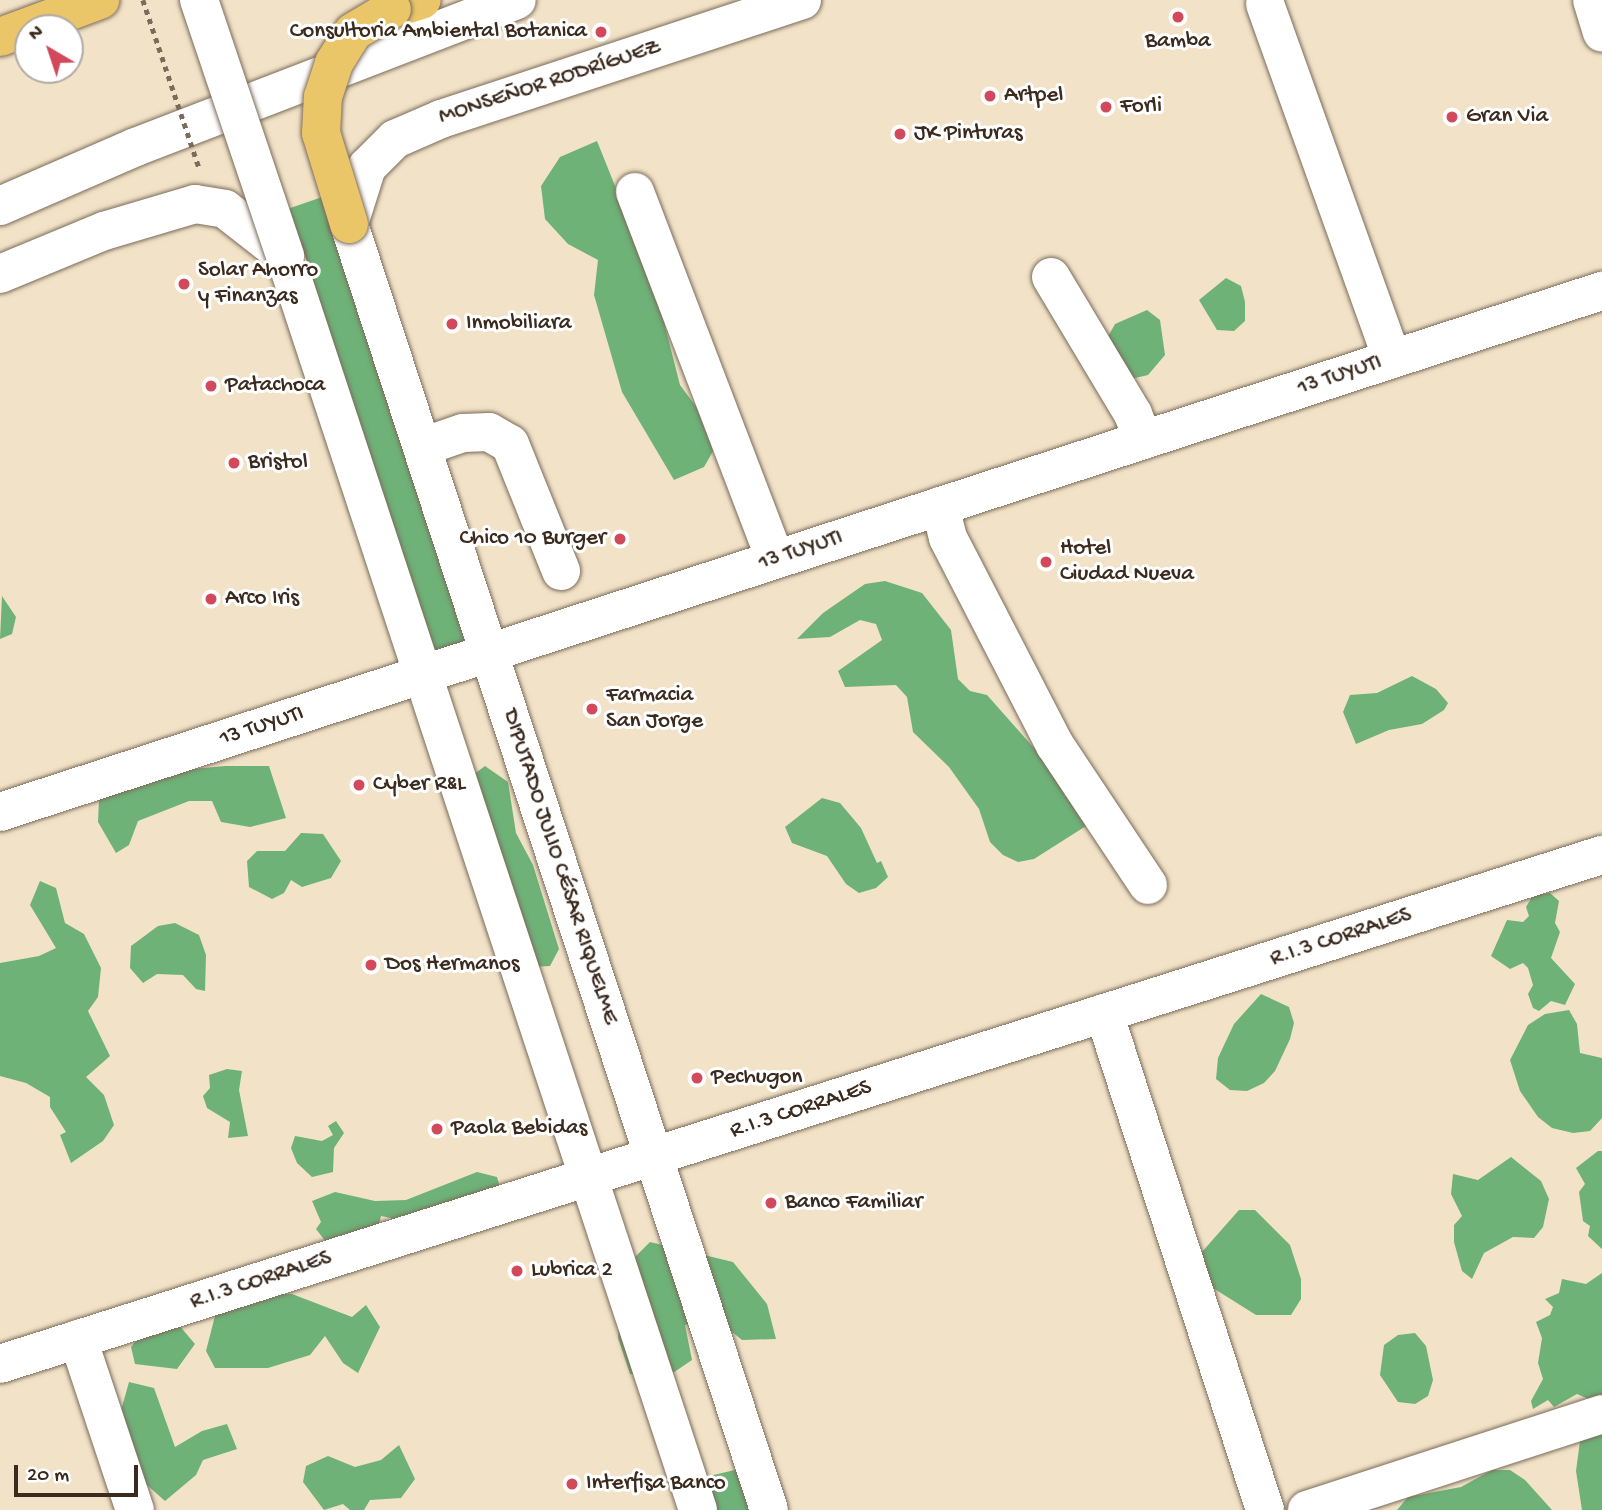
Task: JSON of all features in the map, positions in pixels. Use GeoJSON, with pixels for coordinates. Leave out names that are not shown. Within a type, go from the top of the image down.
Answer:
{"type":"FeatureCollection","features":[{"type":"Feature","properties":{"kind":"highway"},"geometry":{"type":"LineString","coordinates":[[0,37],[100,0]]}},
{"type":"Feature","properties":{"kind":"highway"},"geometry":{"type":"LineString","coordinates":[[349,224],[321,133],[323,97],[334,63],[353,32],[407,5]]}},
{"type":"Feature","properties":{"kind":"street"},"geometry":{"type":"LineString","coordinates":[[199,0],[424,674],[698,1510]]}},
{"type":"Feature","properties":{"kind":"street"},"geometry":{"type":"LineString","coordinates":[[0,206],[136,147],[517,0]]}},
{"type":"Feature","properties":{"kind":"street","name":"MONSEÑOR RODRÍGUEZ"},"geometry":{"type":"LineString","coordinates":[[349,224],[367,167],[396,139],[440,119],[802,0]]}},
{"type":"Feature","properties":{"kind":"street"},"geometry":{"type":"LineString","coordinates":[[1591,0],[1602,33]]}},
{"type":"Feature","properties":{"kind":"street"},"geometry":{"type":"LineString","coordinates":[[1265,4],[1392,359]]}},
{"type":"Feature","properties":{"kind":"street"},"geometry":{"type":"LineString","coordinates":[[635,192],[775,559]]}},
{"type":"Feature","properties":{"kind":"street"},"geometry":{"type":"LineString","coordinates":[[0,274],[104,231],[195,204],[225,209],[285,256]]}},
{"type":"Feature","properties":{"kind":"street","name":"DIPUTADO JULIO CÉSAR RIQUELME"},"geometry":{"type":"LineString","coordinates":[[349,224],[769,1510]]}},
{"type":"Feature","properties":{"kind":"street"},"geometry":{"type":"LineString","coordinates":[[1051,277],[1133,414],[1143,440]]}},
{"type":"Feature","properties":{"kind":"street","name":"13 TUYUTI"},"geometry":{"type":"LineString","coordinates":[[0,812],[1602,291]]}},
{"type":"Feature","properties":{"kind":"street"},"geometry":{"type":"LineString","coordinates":[[422,447],[463,433],[489,432],[510,444],[561,571]]}},
{"type":"Feature","properties":{"kind":"street"},"geometry":{"type":"LineString","coordinates":[[940,506],[948,538],[1055,746],[1148,886]]}},
{"type":"Feature","properties":{"kind":"street","name":"R.I.3 CORRALES"},"geometry":{"type":"LineString","coordinates":[[0,1364],[1602,855]]}},
{"type":"Feature","properties":{"kind":"street"},"geometry":{"type":"LineString","coordinates":[[1104,1013],[1265,1510]]}},
{"type":"Feature","properties":{"kind":"street"},"geometry":{"type":"LineString","coordinates":[[78,1339],[135,1510]]}},
{"type":"Feature","properties":{"kind":"street"},"geometry":{"type":"LineString","coordinates":[[1307,1510],[1602,1414]]}},
{"type":"Feature","properties":{"kind":"path"},"geometry":{"type":"LineString","coordinates":[[143,0],[199,167]]}},
{"type":"Feature","properties":{"kind":"green space"},"geometry":{"type":"Polygon","coordinates":[[[597,141],[654,283],[680,385],[720,439],[704,467],[674,480],[622,392],[594,295],[598,260],[568,244],[545,219],[541,186],[560,157],[597,141]]]}},
{"type":"Feature","properties":{"kind":"green space"},"geometry":{"type":"Polygon","coordinates":[[[325,196],[480,647],[435,663],[280,212],[325,196]]]}},
{"type":"Feature","properties":{"kind":"green space"},"geometry":{"type":"Polygon","coordinates":[[[1226,278],[1241,286],[1245,302],[1245,321],[1234,331],[1217,330],[1199,300],[1226,278]]]}},
{"type":"Feature","properties":{"kind":"green space"},"geometry":{"type":"Polygon","coordinates":[[[1147,310],[1160,320],[1165,355],[1148,375],[1131,379],[1106,340],[1115,324],[1147,310]]]}},
{"type":"Feature","properties":{"kind":"green space"},"geometry":{"type":"Polygon","coordinates":[[[885,581],[922,593],[951,630],[958,679],[970,691],[987,695],[1097,819],[1034,859],[1018,862],[1003,855],[990,842],[979,809],[949,767],[913,732],[907,697],[896,685],[845,687],[838,671],[882,640],[876,624],[860,620],[830,637],[797,639],[823,613],[865,584],[885,581]]]}},
{"type":"Feature","properties":{"kind":"green space"},"geometry":{"type":"Polygon","coordinates":[[[2,596],[16,617],[12,634],[0,639],[2,596]]]}},
{"type":"Feature","properties":{"kind":"green space"},"geometry":{"type":"Polygon","coordinates":[[[1412,676],[1436,689],[1448,703],[1444,710],[1422,724],[1389,730],[1356,744],[1343,712],[1350,695],[1377,693],[1412,676]]]}},
{"type":"Feature","properties":{"kind":"green space"},"geometry":{"type":"Polygon","coordinates":[[[269,766],[286,818],[250,827],[221,822],[212,801],[189,801],[138,821],[129,845],[116,853],[98,822],[99,799],[192,769],[269,766]]]}},
{"type":"Feature","properties":{"kind":"green space"},"geometry":{"type":"Polygon","coordinates":[[[485,766],[508,782],[516,833],[533,865],[559,949],[550,966],[532,967],[470,777],[485,766]]]}},
{"type":"Feature","properties":{"kind":"green space"},"geometry":{"type":"Polygon","coordinates":[[[822,798],[840,803],[861,828],[877,863],[881,861],[888,877],[876,888],[859,893],[846,884],[827,856],[792,843],[785,827],[822,798]]]}},
{"type":"Feature","properties":{"kind":"green space"},"geometry":{"type":"Polygon","coordinates":[[[301,833],[323,834],[341,861],[331,878],[302,887],[291,880],[284,893],[272,899],[249,887],[247,861],[257,851],[285,851],[301,833]]]}},
{"type":"Feature","properties":{"kind":"green space"},"geometry":{"type":"Polygon","coordinates":[[[40,881],[56,888],[65,923],[84,934],[101,968],[98,997],[88,1011],[110,1056],[86,1077],[104,1095],[114,1125],[103,1141],[71,1163],[60,1135],[66,1132],[50,1107],[50,1097],[26,1083],[0,1076],[0,963],[39,956],[56,948],[30,905],[40,881]]]}},
{"type":"Feature","properties":{"kind":"green space"},"geometry":{"type":"Polygon","coordinates":[[[1550,893],[1559,901],[1555,923],[1560,932],[1551,958],[1575,984],[1565,1005],[1551,1001],[1539,1011],[1533,1008],[1528,994],[1533,985],[1528,968],[1523,963],[1510,969],[1491,956],[1507,920],[1523,922],[1529,916],[1526,907],[1533,895],[1550,893]]]}},
{"type":"Feature","properties":{"kind":"green space"},"geometry":{"type":"Polygon","coordinates":[[[175,923],[199,935],[206,955],[205,991],[196,989],[183,975],[157,974],[143,983],[130,968],[131,946],[158,926],[175,923]]]}},
{"type":"Feature","properties":{"kind":"green space"},"geometry":{"type":"Polygon","coordinates":[[[1261,994],[1289,1007],[1294,1023],[1290,1039],[1275,1071],[1264,1083],[1247,1091],[1230,1090],[1216,1079],[1218,1058],[1234,1024],[1261,994]]]}},
{"type":"Feature","properties":{"kind":"green space"},"geometry":{"type":"Polygon","coordinates":[[[1569,1010],[1577,1024],[1580,1053],[1602,1058],[1602,1118],[1590,1131],[1573,1133],[1552,1128],[1538,1117],[1520,1091],[1510,1060],[1528,1025],[1545,1014],[1569,1010]]]}},
{"type":"Feature","properties":{"kind":"green space"},"geometry":{"type":"Polygon","coordinates":[[[227,1069],[242,1071],[239,1090],[248,1136],[228,1138],[230,1122],[207,1108],[203,1096],[210,1088],[209,1075],[227,1069]]]}},
{"type":"Feature","properties":{"kind":"green space"},"geometry":{"type":"Polygon","coordinates":[[[336,1121],[344,1133],[334,1148],[333,1172],[312,1177],[297,1163],[291,1148],[295,1136],[322,1141],[333,1135],[328,1126],[336,1121]]]}},
{"type":"Feature","properties":{"kind":"green space"},"geometry":{"type":"Polygon","coordinates":[[[1598,1151],[1602,1151],[1602,1249],[1588,1236],[1590,1226],[1583,1221],[1579,1192],[1585,1184],[1576,1168],[1598,1151]]]}},
{"type":"Feature","properties":{"kind":"green space"},"geometry":{"type":"Polygon","coordinates":[[[1511,1157],[1541,1181],[1549,1199],[1543,1227],[1534,1238],[1513,1237],[1484,1253],[1472,1279],[1462,1271],[1454,1242],[1454,1225],[1462,1216],[1451,1194],[1453,1174],[1478,1180],[1511,1157]]]}},
{"type":"Feature","properties":{"kind":"green space"},"geometry":{"type":"Polygon","coordinates":[[[477,1172],[497,1177],[501,1191],[399,1237],[391,1218],[381,1216],[374,1246],[329,1246],[316,1229],[321,1222],[312,1201],[335,1192],[375,1201],[406,1200],[477,1172]]]}},
{"type":"Feature","properties":{"kind":"green space"},"geometry":{"type":"Polygon","coordinates":[[[1239,1210],[1255,1210],[1290,1245],[1301,1279],[1301,1299],[1291,1315],[1256,1315],[1213,1288],[1201,1253],[1239,1210]]]}},
{"type":"Feature","properties":{"kind":"green space"},"geometry":{"type":"Polygon","coordinates":[[[650,1242],[733,1262],[767,1304],[776,1339],[742,1340],[716,1319],[685,1325],[692,1360],[664,1379],[630,1374],[618,1338],[624,1268],[650,1242]]]}},
{"type":"Feature","properties":{"kind":"green space"},"geometry":{"type":"Polygon","coordinates":[[[1602,1273],[1602,1405],[1577,1394],[1554,1407],[1548,1400],[1533,1409],[1531,1401],[1543,1379],[1538,1363],[1542,1338],[1536,1322],[1550,1315],[1553,1307],[1545,1299],[1559,1293],[1562,1279],[1586,1284],[1602,1273]]]}},
{"type":"Feature","properties":{"kind":"green space"},"geometry":{"type":"Polygon","coordinates":[[[292,1294],[352,1317],[366,1305],[380,1327],[358,1373],[343,1363],[325,1336],[310,1355],[268,1368],[215,1368],[206,1351],[216,1312],[258,1295],[292,1294]]]}},
{"type":"Feature","properties":{"kind":"green space"},"geometry":{"type":"Polygon","coordinates":[[[178,1324],[195,1344],[177,1369],[135,1364],[131,1347],[147,1327],[178,1324]]]}},
{"type":"Feature","properties":{"kind":"green space"},"geometry":{"type":"Polygon","coordinates":[[[1415,1333],[1426,1346],[1433,1380],[1428,1396],[1415,1404],[1398,1402],[1380,1375],[1384,1345],[1398,1335],[1415,1333]]]}},
{"type":"Feature","properties":{"kind":"green space"},"geometry":{"type":"Polygon","coordinates":[[[129,1382],[154,1388],[175,1447],[202,1431],[227,1424],[237,1449],[203,1460],[196,1475],[165,1501],[130,1470],[120,1414],[129,1382]]]}},
{"type":"Feature","properties":{"kind":"green space"},"geometry":{"type":"Polygon","coordinates":[[[1602,1419],[1602,1510],[1582,1510],[1576,1471],[1580,1441],[1602,1419]]]}},
{"type":"Feature","properties":{"kind":"green space"},"geometry":{"type":"Polygon","coordinates":[[[399,1445],[415,1479],[401,1498],[370,1500],[364,1510],[350,1510],[343,1504],[324,1510],[303,1482],[306,1466],[328,1456],[355,1467],[381,1460],[399,1445]]]}},
{"type":"Feature","properties":{"kind":"green space"},"geometry":{"type":"Polygon","coordinates":[[[739,1469],[755,1510],[693,1510],[705,1477],[739,1469]]]}},
{"type":"Feature","properties":{"kind":"green space"},"geometry":{"type":"Polygon","coordinates":[[[1492,1470],[1510,1470],[1525,1480],[1552,1510],[1397,1510],[1408,1497],[1461,1487],[1492,1470]]]}},
{"type":"Feature","properties":{"kind":"place","name":"Bamba"},"geometry":{"type":"Point","coordinates":[1178,17]}},
{"type":"Feature","properties":{"kind":"place","name":"Consultoria Ambiental Botanica"},"geometry":{"type":"Point","coordinates":[601,32]}},
{"type":"Feature","properties":{"kind":"place","name":"Artpel"},"geometry":{"type":"Point","coordinates":[990,96]}},
{"type":"Feature","properties":{"kind":"place","name":"Forli"},"geometry":{"type":"Point","coordinates":[1106,107]}},
{"type":"Feature","properties":{"kind":"place","name":"Gran Via"},"geometry":{"type":"Point","coordinates":[1452,117]}},
{"type":"Feature","properties":{"kind":"place","name":"JK Pinturas"},"geometry":{"type":"Point","coordinates":[900,134]}},
{"type":"Feature","properties":{"kind":"place","name":"Solar Ahorro y Finanzas"},"geometry":{"type":"Point","coordinates":[184,284]}},
{"type":"Feature","properties":{"kind":"place","name":"Inmobiliara"},"geometry":{"type":"Point","coordinates":[452,324]}},
{"type":"Feature","properties":{"kind":"place","name":"Patachoca"},"geometry":{"type":"Point","coordinates":[211,386]}},
{"type":"Feature","properties":{"kind":"place","name":"Bristol"},"geometry":{"type":"Point","coordinates":[234,463]}},
{"type":"Feature","properties":{"kind":"place","name":"Chico 10 Burger"},"geometry":{"type":"Point","coordinates":[620,539]}},
{"type":"Feature","properties":{"kind":"place","name":"Hotel Ciudad Nueva"},"geometry":{"type":"Point","coordinates":[1046,562]}},
{"type":"Feature","properties":{"kind":"place","name":"Arco Iris"},"geometry":{"type":"Point","coordinates":[211,599]}},
{"type":"Feature","properties":{"kind":"place","name":"Farmacia San Jorge"},"geometry":{"type":"Point","coordinates":[592,709]}},
{"type":"Feature","properties":{"kind":"place","name":"Cyber R&L"},"geometry":{"type":"Point","coordinates":[359,785]}},
{"type":"Feature","properties":{"kind":"place","name":"Dos Hermanos"},"geometry":{"type":"Point","coordinates":[371,965]}},
{"type":"Feature","properties":{"kind":"place","name":"Pechugon"},"geometry":{"type":"Point","coordinates":[697,1078]}},
{"type":"Feature","properties":{"kind":"place","name":"Paola Bebidas"},"geometry":{"type":"Point","coordinates":[437,1129]}},
{"type":"Feature","properties":{"kind":"place","name":"Banco Familiar"},"geometry":{"type":"Point","coordinates":[771,1203]}},
{"type":"Feature","properties":{"kind":"place","name":"Lubrica 2"},"geometry":{"type":"Point","coordinates":[517,1271]}},
{"type":"Feature","properties":{"kind":"place","name":"Interfisa Banco"},"geometry":{"type":"Point","coordinates":[572,1484]}}]}
